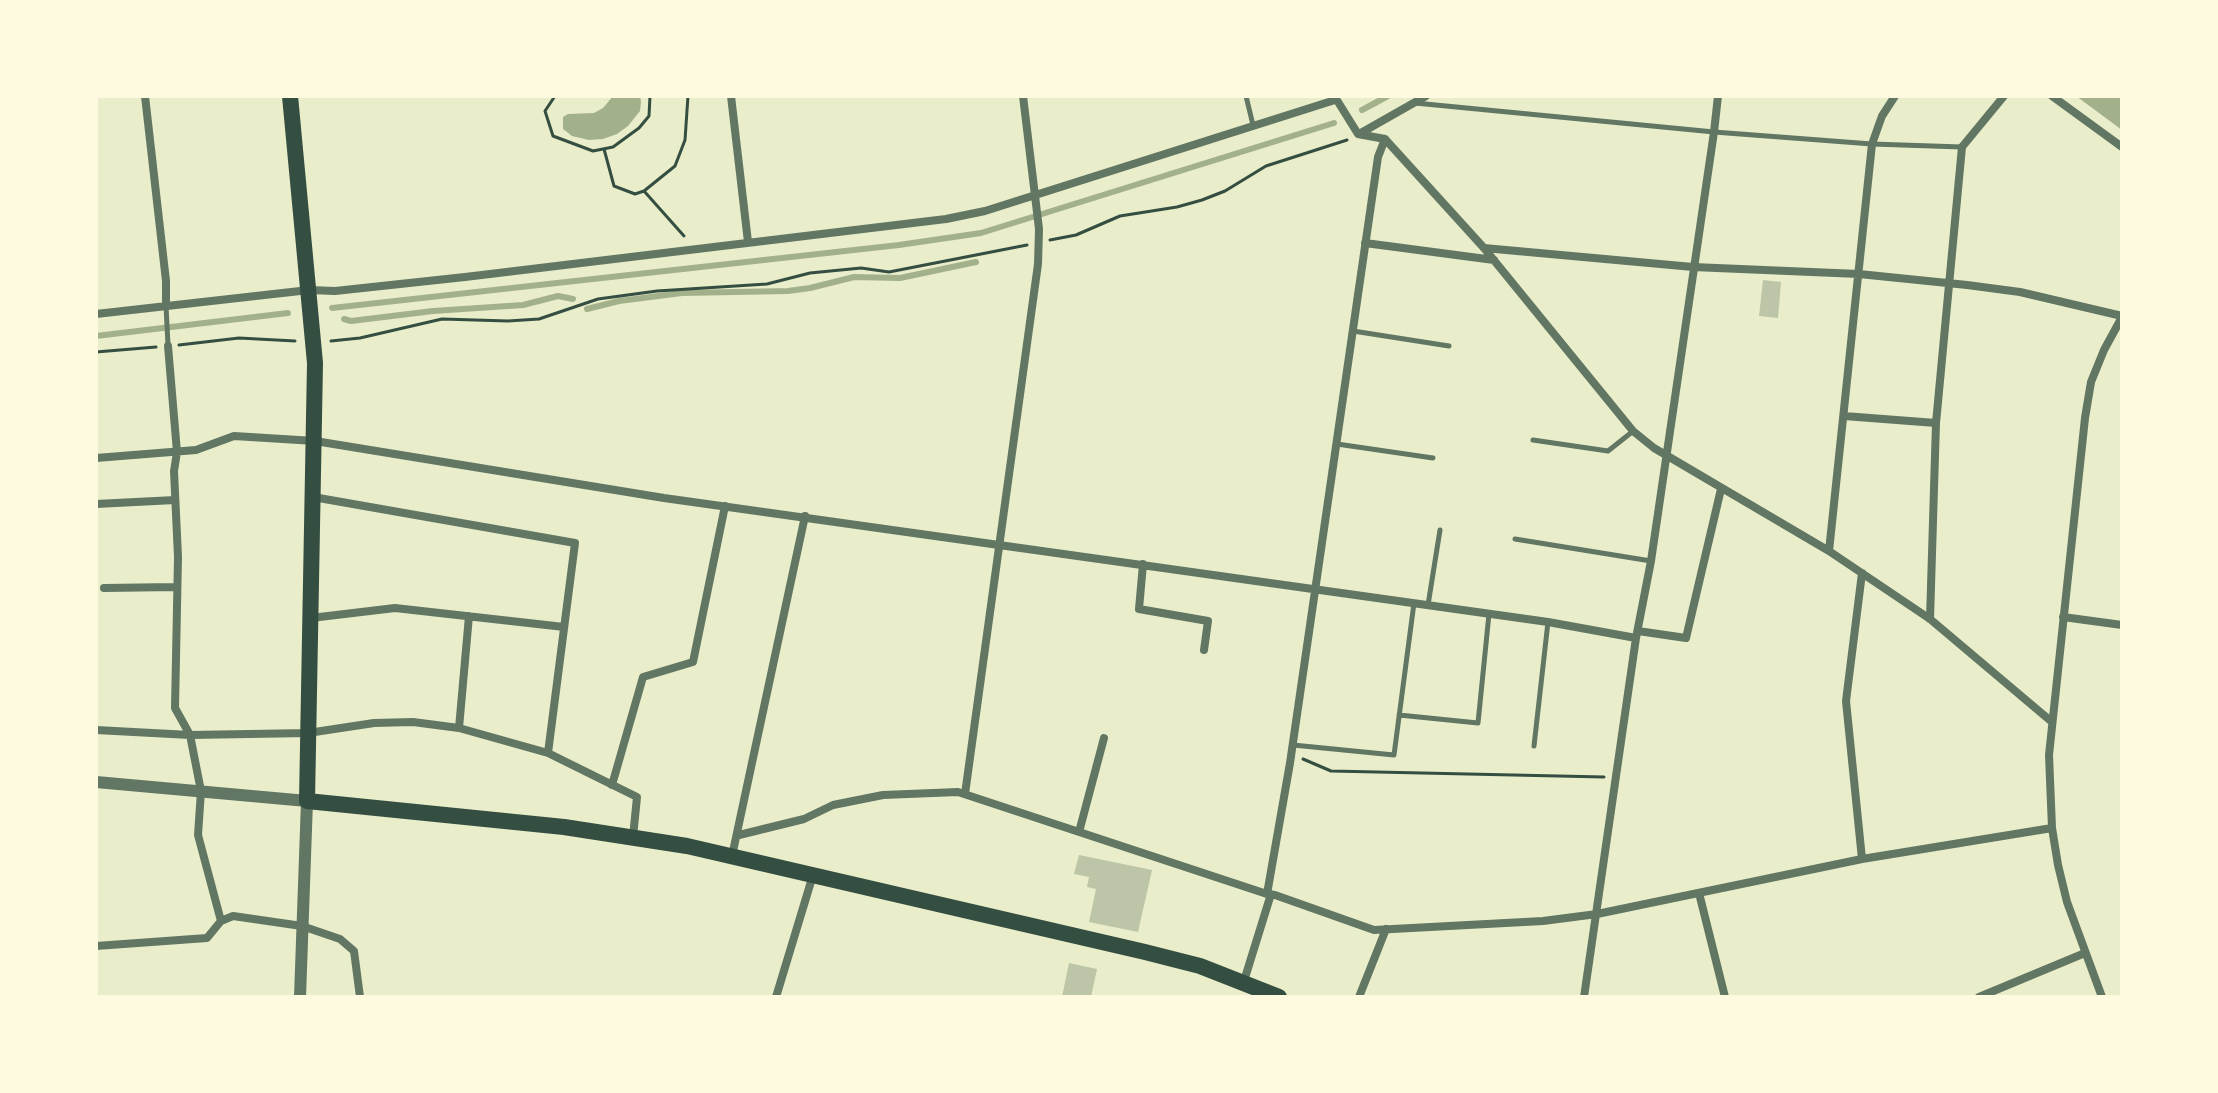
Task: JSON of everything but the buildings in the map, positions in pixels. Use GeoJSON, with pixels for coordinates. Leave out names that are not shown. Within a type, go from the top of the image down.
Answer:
{"type":"FeatureCollection","features":[{"type":"Feature","properties":{"kind":"main road"},"geometry":{"type":"LineString","coordinates":[[290,96],[315,363],[307,801],[564,827],[732,856],[1145,952],[1244,981],[1273,996]]}},
{"type":"Feature","properties":{"kind":"street"},"geometry":{"type":"LineString","coordinates":[[145,96],[166,281],[166,306]]}},
{"type":"Feature","properties":{"kind":"street"},"geometry":{"type":"LineString","coordinates":[[731,96],[748,242]]}},
{"type":"Feature","properties":{"kind":"street"},"geometry":{"type":"LineString","coordinates":[[965,794],[1038,264],[1039,229],[1023,96]]}},
{"type":"Feature","properties":{"kind":"street"},"geometry":{"type":"LineString","coordinates":[[1356,132],[1426,96]]}},
{"type":"Feature","properties":{"kind":"street"},"geometry":{"type":"LineString","coordinates":[[1584,997],[1718,96]]}},
{"type":"Feature","properties":{"kind":"street"},"geometry":{"type":"LineString","coordinates":[[1829,551],[1872,144],[1882,116],[1895,96]]}},
{"type":"Feature","properties":{"kind":"street"},"geometry":{"type":"LineString","coordinates":[[1930,619],[1936,423],[1962,147],[2004,96]]}},
{"type":"Feature","properties":{"kind":"street"},"geometry":{"type":"LineString","coordinates":[[2052,96],[2122,147]]}},
{"type":"Feature","properties":{"kind":"street"},"geometry":{"type":"LineString","coordinates":[[96,314],[309,290],[335,291],[465,277],[946,219],[1035,198],[1253,125],[1337,101],[1356,132],[1385,139],[1484,248],[1633,431],[1721,489],[1829,551],[1930,619],[2052,722]]}},
{"type":"Feature","properties":{"kind":"street"},"geometry":{"type":"LineString","coordinates":[[1244,981],[1269,894],[1294,745],[1365,243],[1378,157],[1385,139]]}},
{"type":"Feature","properties":{"kind":"street"},"geometry":{"type":"LineString","coordinates":[[1365,243],[1494,260]]}},
{"type":"Feature","properties":{"kind":"street"},"geometry":{"type":"LineString","coordinates":[[1484,248],[1693,267],[1859,274],[1950,283],[2020,292],[2122,317],[2091,382],[2049,755],[2052,828],[2067,902],[2102,997]]}},
{"type":"Feature","properties":{"kind":"street"},"geometry":{"type":"LineString","coordinates":[[168,345],[177,452],[174,471],[175,708],[190,735],[201,791],[198,835],[221,921]]}},
{"type":"Feature","properties":{"kind":"street"},"geometry":{"type":"LineString","coordinates":[[1844,416],[1936,423]]}},
{"type":"Feature","properties":{"kind":"street"},"geometry":{"type":"LineString","coordinates":[[96,458],[196,450],[234,436],[315,441],[725,506],[1548,622],[1686,638],[1721,489]]}},
{"type":"Feature","properties":{"kind":"street"},"geometry":{"type":"LineString","coordinates":[[313,497],[575,543],[548,753]]}},
{"type":"Feature","properties":{"kind":"street"},"geometry":{"type":"LineString","coordinates":[[96,504],[175,500]]}},
{"type":"Feature","properties":{"kind":"street"},"geometry":{"type":"LineString","coordinates":[[612,785],[643,677],[693,662],[725,506]]}},
{"type":"Feature","properties":{"kind":"street"},"geometry":{"type":"LineString","coordinates":[[732,856],[739,835],[805,516]]}},
{"type":"Feature","properties":{"kind":"street"},"geometry":{"type":"LineString","coordinates":[[1143,564],[1139,609],[1208,621],[1204,650]]}},
{"type":"Feature","properties":{"kind":"street"},"geometry":{"type":"LineString","coordinates":[[1862,573],[1846,701],[1862,859]]}},
{"type":"Feature","properties":{"kind":"street"},"geometry":{"type":"LineString","coordinates":[[104,588],[176,587]]}},
{"type":"Feature","properties":{"kind":"street"},"geometry":{"type":"LineString","coordinates":[[311,618],[395,608],[564,627]]}},
{"type":"Feature","properties":{"kind":"street"},"geometry":{"type":"LineString","coordinates":[[459,728],[469,616]]}},
{"type":"Feature","properties":{"kind":"street"},"geometry":{"type":"LineString","coordinates":[[2063,617],[2122,625]]}},
{"type":"Feature","properties":{"kind":"street"},"geometry":{"type":"LineString","coordinates":[[96,730],[190,735],[308,733],[374,723],[413,722],[459,728],[548,753],[637,797],[633,837]]}},
{"type":"Feature","properties":{"kind":"street"},"geometry":{"type":"LineString","coordinates":[[1079,832],[1104,738]]}},
{"type":"Feature","properties":{"kind":"street"},"geometry":{"type":"LineString","coordinates":[[96,782],[307,801],[300,997]]}},
{"type":"Feature","properties":{"kind":"street"},"geometry":{"type":"LineString","coordinates":[[739,835],[804,819],[833,805],[883,795],[958,792],[1374,930],[1543,921],[1597,914],[1862,859],[2052,828]]}},
{"type":"Feature","properties":{"kind":"street"},"geometry":{"type":"LineString","coordinates":[[776,997],[814,874]]}},
{"type":"Feature","properties":{"kind":"street"},"geometry":{"type":"LineString","coordinates":[[1699,893],[1725,997]]}},
{"type":"Feature","properties":{"kind":"street"},"geometry":{"type":"LineString","coordinates":[[96,946],[207,938],[221,921],[233,916],[302,926],[340,939],[354,951],[360,997]]}},
{"type":"Feature","properties":{"kind":"street"},"geometry":{"type":"LineString","coordinates":[[1359,997],[1386,929]]}},
{"type":"Feature","properties":{"kind":"street"},"geometry":{"type":"LineString","coordinates":[[1979,997],[2085,953]]}},
{"type":"Feature","properties":{"kind":"lane"},"geometry":{"type":"LineString","coordinates":[[1246,96],[1253,125]]}},
{"type":"Feature","properties":{"kind":"lane"},"geometry":{"type":"LineString","coordinates":[[1414,103],[1714,132],[1872,144],[1962,147]]}},
{"type":"Feature","properties":{"kind":"lane"},"geometry":{"type":"LineString","coordinates":[[166,306],[168,345]]}},
{"type":"Feature","properties":{"kind":"lane"},"geometry":{"type":"LineString","coordinates":[[1352,331],[1449,346]]}},
{"type":"Feature","properties":{"kind":"lane"},"geometry":{"type":"LineString","coordinates":[[1533,440],[1608,451],[1633,431]]}},
{"type":"Feature","properties":{"kind":"lane"},"geometry":{"type":"LineString","coordinates":[[1336,444],[1433,458]]}},
{"type":"Feature","properties":{"kind":"lane"},"geometry":{"type":"LineString","coordinates":[[1428,605],[1440,530]]}},
{"type":"Feature","properties":{"kind":"lane"},"geometry":{"type":"LineString","coordinates":[[1515,539],[1651,561]]}},
{"type":"Feature","properties":{"kind":"lane"},"geometry":{"type":"LineString","coordinates":[[1294,745],[1394,755],[1414,603]]}},
{"type":"Feature","properties":{"kind":"lane"},"geometry":{"type":"LineString","coordinates":[[1399,715],[1478,723],[1489,613]]}},
{"type":"Feature","properties":{"kind":"lane"},"geometry":{"type":"LineString","coordinates":[[1534,746],[1548,622]]}},
{"type":"Feature","properties":{"kind":"path"},"geometry":{"type":"LineString","coordinates":[[545,96],[549,102]]}},
{"type":"Feature","properties":{"kind":"path"},"geometry":{"type":"LineString","coordinates":[[555,96],[545,111],[553,136],[593,151],[613,147],[639,128],[649,116],[650,96]]}},
{"type":"Feature","properties":{"kind":"path"},"geometry":{"type":"LineString","coordinates":[[604,149],[614,186],[635,194],[644,191],[675,166],[685,140],[688,96]]}},
{"type":"Feature","properties":{"kind":"path"},"geometry":{"type":"LineString","coordinates":[[1049,240],[1076,235],[1120,216],[1202,200],[1225,191],[1266,166],[1341,143],[1356,132]]}},
{"type":"Feature","properties":{"kind":"path"},"geometry":{"type":"LineString","coordinates":[[644,191],[684,236],[686,249]]}},
{"type":"Feature","properties":{"kind":"path"},"geometry":{"type":"LineString","coordinates":[[325,340],[360,338],[442,319],[539,319],[585,302],[657,291],[767,284],[810,273],[861,268],[889,272],[1028,245]]}},
{"type":"Feature","properties":{"kind":"path"},"geometry":{"type":"LineString","coordinates":[[96,352],[239,338],[300,341]]}},
{"type":"Feature","properties":{"kind":"path"},"geometry":{"type":"LineString","coordinates":[[1294,745],[1304,761],[1331,771],[1618,778]]}},
{"type":"Feature","properties":{"kind":"shaded area"},"geometry":{"type":"Polygon","coordinates":[[[613,96],[640,96],[641,102],[640,111],[617,134],[589,140],[572,136],[563,129],[563,117],[594,113],[613,96]]]}},
{"type":"Feature","properties":{"kind":"shaded area"},"geometry":{"type":"Polygon","coordinates":[[[2076,96],[2122,96],[2122,130],[2076,96]]]}},
{"type":"Feature","properties":{"kind":"waterway"},"geometry":{"type":"LineString","coordinates":[[1362,110],[1388,96]]}},
{"type":"Feature","properties":{"kind":"waterway"},"geometry":{"type":"LineString","coordinates":[[332,308],[899,245],[981,233],[1334,123]]}},
{"type":"Feature","properties":{"kind":"waterway"},"geometry":{"type":"LineString","coordinates":[[587,309],[619,301],[682,293],[788,291],[854,277],[900,278],[976,262]]}},
{"type":"Feature","properties":{"kind":"waterway"},"geometry":{"type":"LineString","coordinates":[[344,319],[351,321],[523,305],[558,296],[573,299]]}},
{"type":"Feature","properties":{"kind":"waterway"},"geometry":{"type":"LineString","coordinates":[[96,336],[288,313]]}}]}
